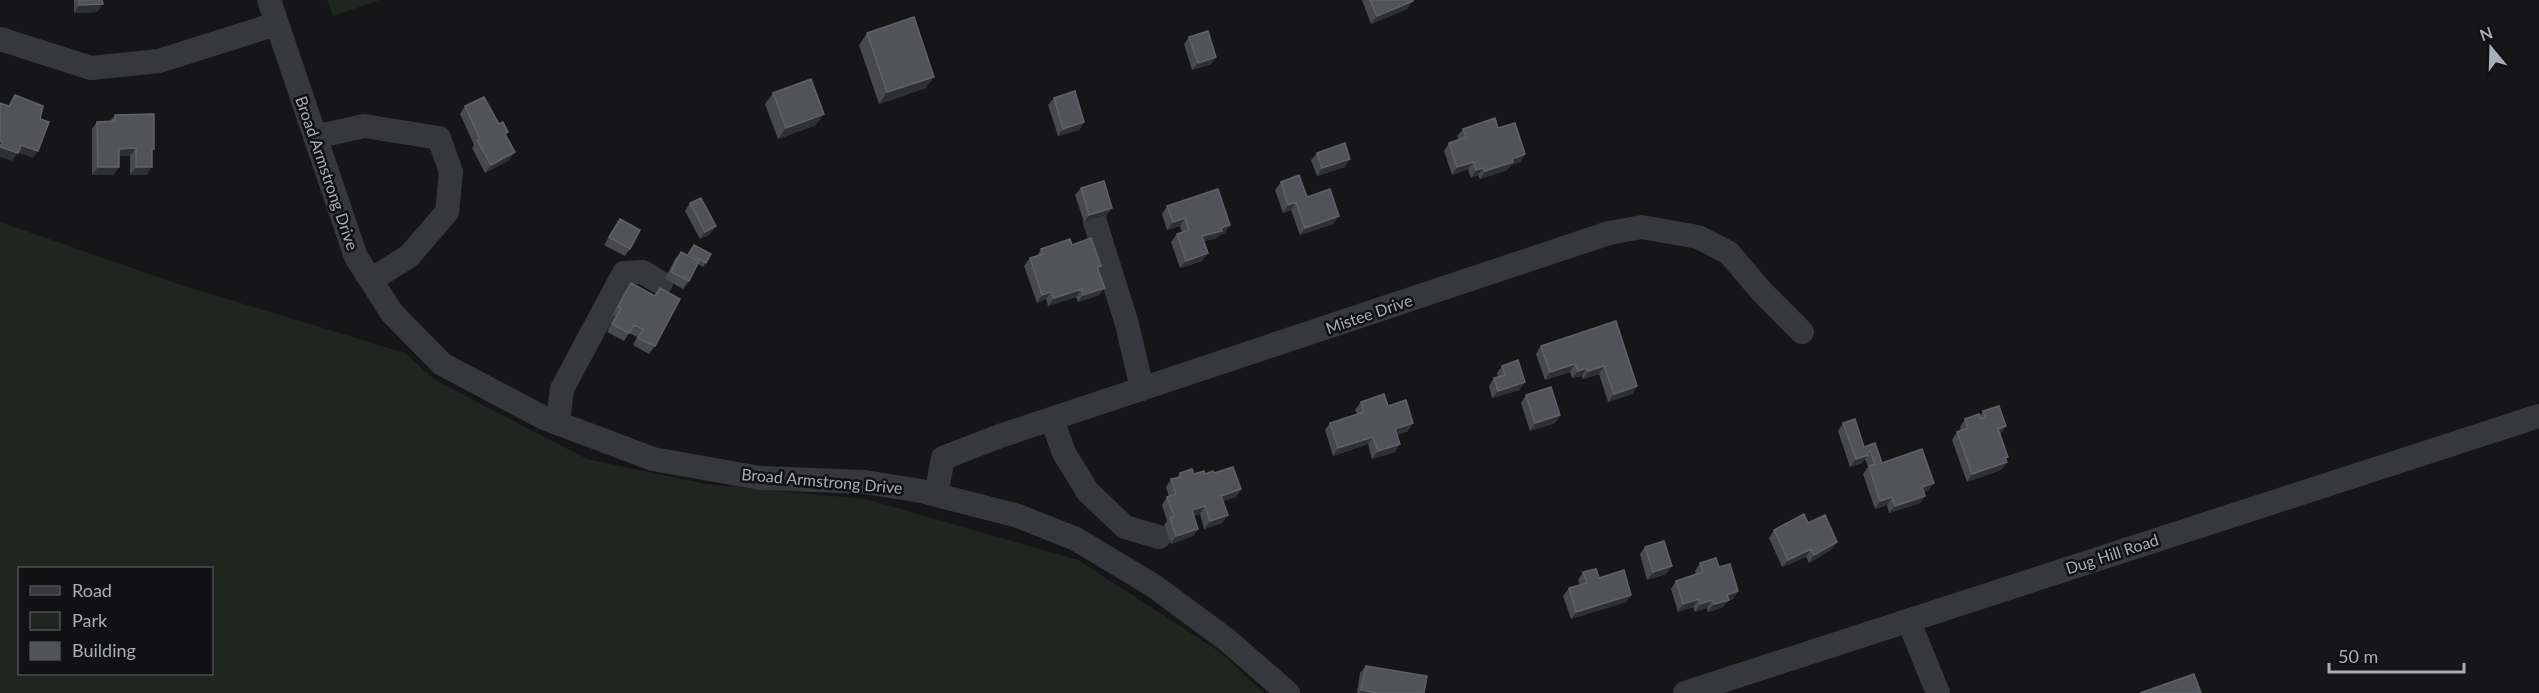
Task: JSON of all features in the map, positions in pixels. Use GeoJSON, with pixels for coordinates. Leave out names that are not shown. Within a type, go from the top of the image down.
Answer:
{"type":"FeatureCollection","features":[{"type":"Feature","properties":{"kind":"street","name":"Broad Armstrong Drive"},"geometry":{"type":"LineString","coordinates":[[269,0],[356,257],[392,313],[442,364],[544,418],[653,459],[760,478],[865,482],[936,495],[1018,516],[1076,539],[1154,586],[1227,640],[1288,693]]}},
{"type":"Feature","properties":{"kind":"street"},"geometry":{"type":"LineString","coordinates":[[0,39],[91,68],[159,61],[276,24]]}},
{"type":"Feature","properties":{"kind":"street"},"geometry":{"type":"LineString","coordinates":[[315,137],[364,126],[439,138],[451,172],[447,212],[409,256],[371,280]]}},
{"type":"Feature","properties":{"kind":"street"},"geometry":{"type":"LineString","coordinates":[[1095,222],[1127,324],[1142,389]]}},
{"type":"Feature","properties":{"kind":"street","name":"Mistee Drive"},"geometry":{"type":"LineString","coordinates":[[936,495],[943,458],[1000,436],[1609,233],[1642,227],[1698,237],[1729,253],[1762,292],[1802,332]]}},
{"type":"Feature","properties":{"kind":"street"},"geometry":{"type":"LineString","coordinates":[[558,423],[562,389],[624,273],[643,272],[661,284]]}},
{"type":"Feature","properties":{"kind":"street","name":"Dug Hill Road"},"geometry":{"type":"LineString","coordinates":[[1685,693],[1709,689],[2539,416]]}},
{"type":"Feature","properties":{"kind":"street"},"geometry":{"type":"LineString","coordinates":[[1052,419],[1064,453],[1088,492],[1125,527],[1159,537]]}},
{"type":"Feature","properties":{"kind":"street"},"geometry":{"type":"LineString","coordinates":[[1909,622],[1938,693]]}},
{"type":"Feature","properties":{"kind":"green space"},"geometry":{"type":"Polygon","coordinates":[[[327,0],[380,0],[333,16],[327,0]]]}},
{"type":"Feature","properties":{"kind":"green space"},"geometry":{"type":"Polygon","coordinates":[[[0,222],[178,284],[405,353],[435,380],[587,459],[706,484],[866,499],[1078,560],[1220,652],[1264,693],[0,693],[0,222]]]}},
{"type":"Feature","properties":{"kind":"building"},"geometry":{"type":"Polygon","coordinates":[[[79,0],[102,0],[103,4],[79,5],[79,0]]]}},
{"type":"Feature","properties":{"kind":"building"},"geometry":{"type":"Polygon","coordinates":[[[1370,0],[1412,0],[1413,1],[1377,16],[1370,0]]]}},
{"type":"Feature","properties":{"kind":"building"},"geometry":{"type":"Polygon","coordinates":[[[914,17],[934,77],[887,92],[867,33],[914,17]]]}},
{"type":"Feature","properties":{"kind":"building"},"geometry":{"type":"Polygon","coordinates":[[[1208,31],[1216,57],[1198,63],[1189,37],[1208,31]]]}},
{"type":"Feature","properties":{"kind":"building"},"geometry":{"type":"Polygon","coordinates":[[[811,79],[824,114],[786,128],[773,93],[811,79]]]}},
{"type":"Feature","properties":{"kind":"building"},"geometry":{"type":"Polygon","coordinates":[[[1075,91],[1084,122],[1063,129],[1054,98],[1075,91]]]}},
{"type":"Feature","properties":{"kind":"building"},"geometry":{"type":"Polygon","coordinates":[[[15,95],[43,106],[40,119],[49,122],[38,151],[21,145],[18,153],[0,147],[2,142],[0,141],[0,103],[9,106],[15,95]]]}},
{"type":"Feature","properties":{"kind":"building"},"geometry":{"type":"Polygon","coordinates":[[[484,97],[499,124],[503,122],[508,132],[505,134],[515,152],[491,165],[477,140],[480,139],[465,106],[484,97]]]}},
{"type":"Feature","properties":{"kind":"building"},"geometry":{"type":"Polygon","coordinates":[[[154,114],[152,167],[136,167],[136,148],[119,149],[119,167],[98,167],[97,122],[115,121],[115,115],[154,114]]]}},
{"type":"Feature","properties":{"kind":"building"},"geometry":{"type":"Polygon","coordinates":[[[1495,118],[1498,128],[1515,123],[1525,154],[1512,159],[1513,162],[1485,171],[1484,168],[1476,170],[1474,162],[1457,167],[1449,143],[1466,137],[1463,129],[1495,118]]]}},
{"type":"Feature","properties":{"kind":"building"},"geometry":{"type":"Polygon","coordinates":[[[1345,143],[1350,159],[1322,168],[1317,153],[1345,143]]]}},
{"type":"Feature","properties":{"kind":"building"},"geometry":{"type":"Polygon","coordinates":[[[1299,175],[1307,197],[1330,189],[1339,216],[1305,228],[1296,202],[1288,205],[1281,182],[1299,175]]]}},
{"type":"Feature","properties":{"kind":"building"},"geometry":{"type":"Polygon","coordinates":[[[1104,181],[1112,208],[1089,215],[1081,188],[1104,181]]]}},
{"type":"Feature","properties":{"kind":"building"},"geometry":{"type":"Polygon","coordinates":[[[1218,189],[1230,225],[1221,228],[1222,231],[1202,236],[1208,253],[1186,261],[1177,234],[1189,230],[1185,218],[1173,222],[1167,206],[1218,189]]]}},
{"type":"Feature","properties":{"kind":"building"},"geometry":{"type":"Polygon","coordinates":[[[701,198],[716,226],[705,232],[690,203],[701,198]]]}},
{"type":"Feature","properties":{"kind":"building"},"geometry":{"type":"Polygon","coordinates":[[[620,219],[640,230],[630,249],[609,237],[620,219]]]}},
{"type":"Feature","properties":{"kind":"building"},"geometry":{"type":"Polygon","coordinates":[[[1091,238],[1101,266],[1097,267],[1105,288],[1083,295],[1082,289],[1054,298],[1051,292],[1042,295],[1030,258],[1043,254],[1041,249],[1070,239],[1072,245],[1091,238]]]}},
{"type":"Feature","properties":{"kind":"building"},"geometry":{"type":"Polygon","coordinates":[[[694,245],[711,254],[706,263],[689,253],[694,245]]]}},
{"type":"Feature","properties":{"kind":"building"},"geometry":{"type":"Polygon","coordinates":[[[681,252],[699,261],[689,281],[671,272],[681,252]]]}},
{"type":"Feature","properties":{"kind":"building"},"geometry":{"type":"Polygon","coordinates":[[[631,283],[655,296],[660,288],[680,299],[655,346],[638,338],[643,329],[634,325],[629,333],[612,324],[631,283]]]}},
{"type":"Feature","properties":{"kind":"building"},"geometry":{"type":"Polygon","coordinates":[[[1616,321],[1637,386],[1614,394],[1604,366],[1588,371],[1587,368],[1578,371],[1575,364],[1550,372],[1541,346],[1616,321]]]}},
{"type":"Feature","properties":{"kind":"building"},"geometry":{"type":"Polygon","coordinates":[[[1518,360],[1525,382],[1498,391],[1494,378],[1505,375],[1502,366],[1518,360]]]}},
{"type":"Feature","properties":{"kind":"building"},"geometry":{"type":"Polygon","coordinates":[[[1551,387],[1560,415],[1535,423],[1526,395],[1551,387]]]}},
{"type":"Feature","properties":{"kind":"building"},"geometry":{"type":"Polygon","coordinates":[[[1384,394],[1388,406],[1406,400],[1413,423],[1395,429],[1400,444],[1378,451],[1373,437],[1338,448],[1330,423],[1364,412],[1361,402],[1384,394]]]}},
{"type":"Feature","properties":{"kind":"building"},"geometry":{"type":"Polygon","coordinates":[[[1999,406],[2006,426],[1998,429],[2008,457],[2005,458],[2007,462],[1972,474],[1957,432],[1968,428],[1965,419],[1979,414],[1981,419],[1985,417],[1983,411],[1999,406]]]}},
{"type":"Feature","properties":{"kind":"building"},"geometry":{"type":"Polygon","coordinates":[[[1855,419],[1864,447],[1875,443],[1882,463],[1922,449],[1934,483],[1922,487],[1925,496],[1895,506],[1892,497],[1880,501],[1869,466],[1875,464],[1870,451],[1868,455],[1856,459],[1843,423],[1855,419]]]}},
{"type":"Feature","properties":{"kind":"building"},"geometry":{"type":"Polygon","coordinates":[[[1233,467],[1241,489],[1221,496],[1228,515],[1210,521],[1205,506],[1192,510],[1198,529],[1176,536],[1170,518],[1174,516],[1167,497],[1176,494],[1171,479],[1181,477],[1180,473],[1192,469],[1194,474],[1204,471],[1205,474],[1233,467]]]}},
{"type":"Feature","properties":{"kind":"building"},"geometry":{"type":"Polygon","coordinates":[[[1804,514],[1808,523],[1825,515],[1837,542],[1814,555],[1811,549],[1788,560],[1774,530],[1804,514]]]}},
{"type":"Feature","properties":{"kind":"building"},"geometry":{"type":"Polygon","coordinates":[[[1664,541],[1672,566],[1653,572],[1645,547],[1664,541]]]}},
{"type":"Feature","properties":{"kind":"building"},"geometry":{"type":"Polygon","coordinates":[[[1716,558],[1719,567],[1730,564],[1738,591],[1727,595],[1729,600],[1714,604],[1712,600],[1700,604],[1699,599],[1683,604],[1676,581],[1703,572],[1700,563],[1716,558]]]}},
{"type":"Feature","properties":{"kind":"building"},"geometry":{"type":"Polygon","coordinates":[[[1596,569],[1599,578],[1624,570],[1631,595],[1576,612],[1569,588],[1587,583],[1583,572],[1596,569]]]}},
{"type":"Feature","properties":{"kind":"building"},"geometry":{"type":"Polygon","coordinates":[[[1366,666],[1427,676],[1424,693],[1377,693],[1361,690],[1366,666]]]}},
{"type":"Feature","properties":{"kind":"building"},"geometry":{"type":"Polygon","coordinates":[[[2194,674],[2201,693],[2140,693],[2194,674]]]}}]}
